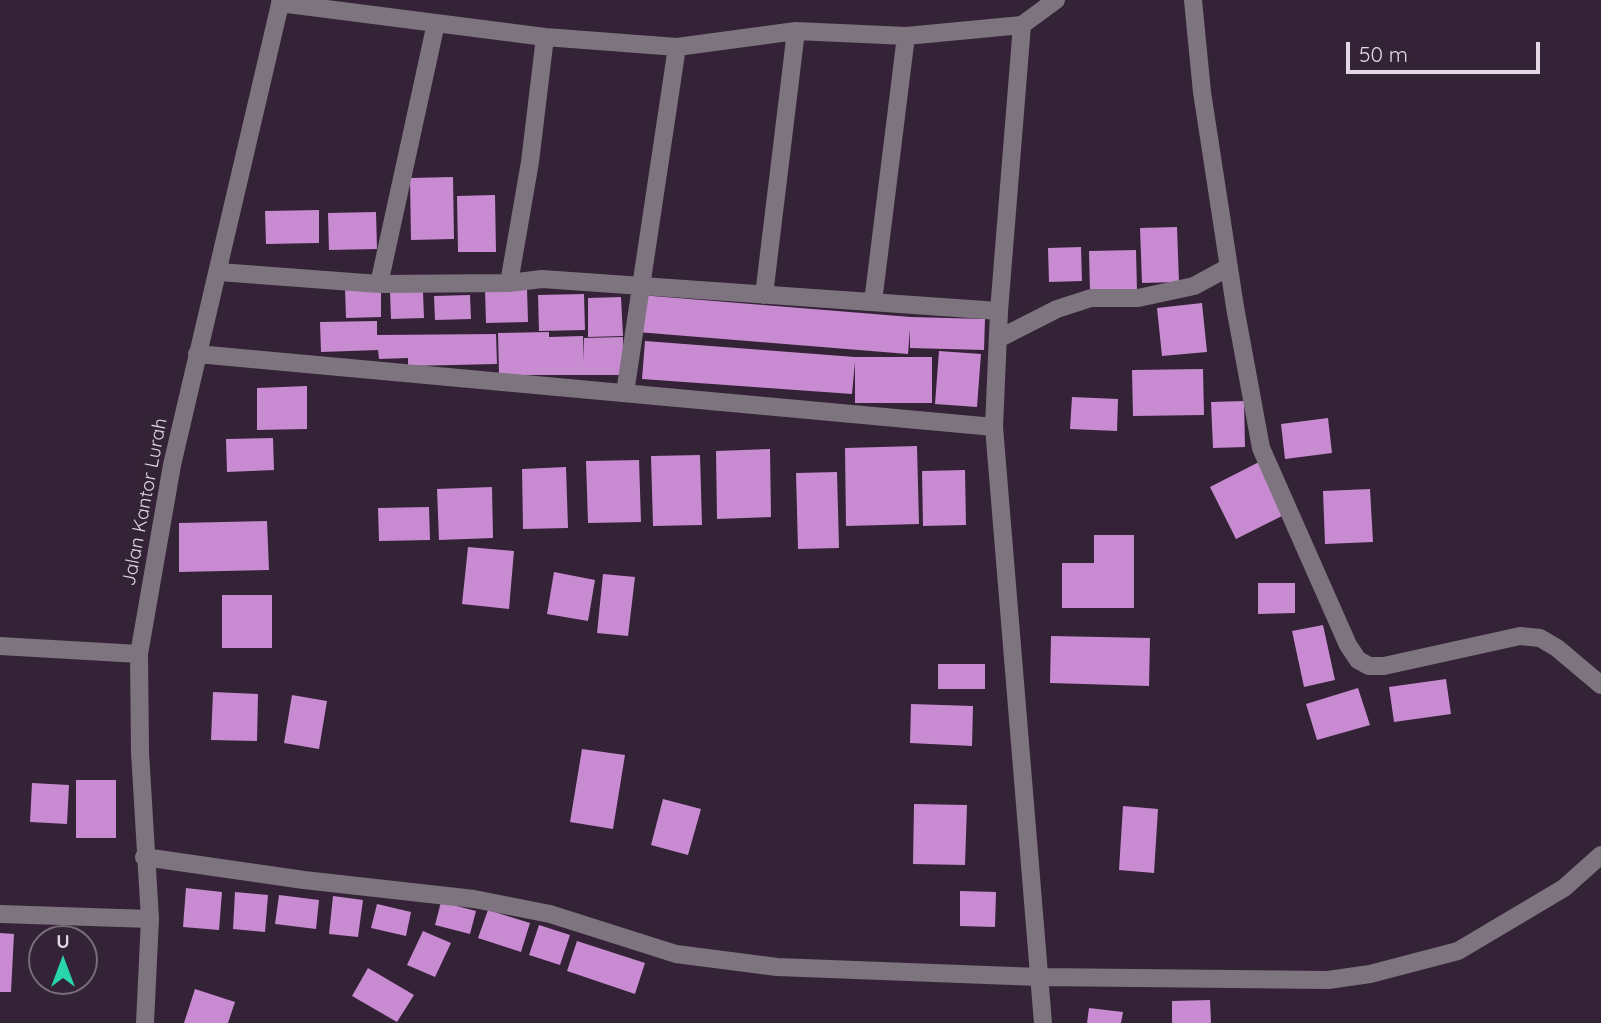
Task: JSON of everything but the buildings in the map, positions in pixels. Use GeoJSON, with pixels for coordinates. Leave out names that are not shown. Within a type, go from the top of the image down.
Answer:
{"type":"FeatureCollection","features":[{"type":"Feature","properties":{"kind":"street"},"geometry":{"type":"LineString","coordinates":[[280,2],[545,37],[677,47],[796,31],[906,36],[1022,25],[1056,0]]}},
{"type":"Feature","properties":{"kind":"street"},"geometry":{"type":"LineString","coordinates":[[1193,0],[1202,92],[1261,448],[1348,645],[1358,660],[1369,666],[1384,666],[1520,636],[1540,638],[1557,648],[1601,685]]}},
{"type":"Feature","properties":{"kind":"street","name":"Jalan Kantor Lurah"},"geometry":{"type":"LineString","coordinates":[[145,1023],[150,919],[144,858],[139,654],[169,477],[280,2]]}},
{"type":"Feature","properties":{"kind":"street"},"geometry":{"type":"LineString","coordinates":[[379,284],[436,23]]}},
{"type":"Feature","properties":{"kind":"street"},"geometry":{"type":"LineString","coordinates":[[1022,25],[999,311],[994,427],[1043,1023]]}},
{"type":"Feature","properties":{"kind":"street"},"geometry":{"type":"LineString","coordinates":[[764,295],[796,31]]}},
{"type":"Feature","properties":{"kind":"street"},"geometry":{"type":"LineString","coordinates":[[873,302],[906,36]]}},
{"type":"Feature","properties":{"kind":"street"},"geometry":{"type":"LineString","coordinates":[[509,283],[530,162],[545,37]]}},
{"type":"Feature","properties":{"kind":"street"},"geometry":{"type":"LineString","coordinates":[[625,393],[677,47]]}},
{"type":"Feature","properties":{"kind":"street"},"geometry":{"type":"LineString","coordinates":[[998,339],[1057,309],[1091,298],[1138,298],[1194,286],[1229,267]]}},
{"type":"Feature","properties":{"kind":"street"},"geometry":{"type":"LineString","coordinates":[[219,272],[379,284],[509,283],[542,279],[999,311]]}},
{"type":"Feature","properties":{"kind":"street"},"geometry":{"type":"LineString","coordinates":[[197,354],[994,427]]}},
{"type":"Feature","properties":{"kind":"street"},"geometry":{"type":"LineString","coordinates":[[0,646],[139,654]]}},
{"type":"Feature","properties":{"kind":"street"},"geometry":{"type":"LineString","coordinates":[[144,858],[304,880],[474,899],[550,914],[676,954],[777,967],[1039,977],[1328,980],[1370,974],[1458,951],[1564,888],[1601,855]]}},
{"type":"Feature","properties":{"kind":"street"},"geometry":{"type":"LineString","coordinates":[[0,914],[150,919]]}}]}
